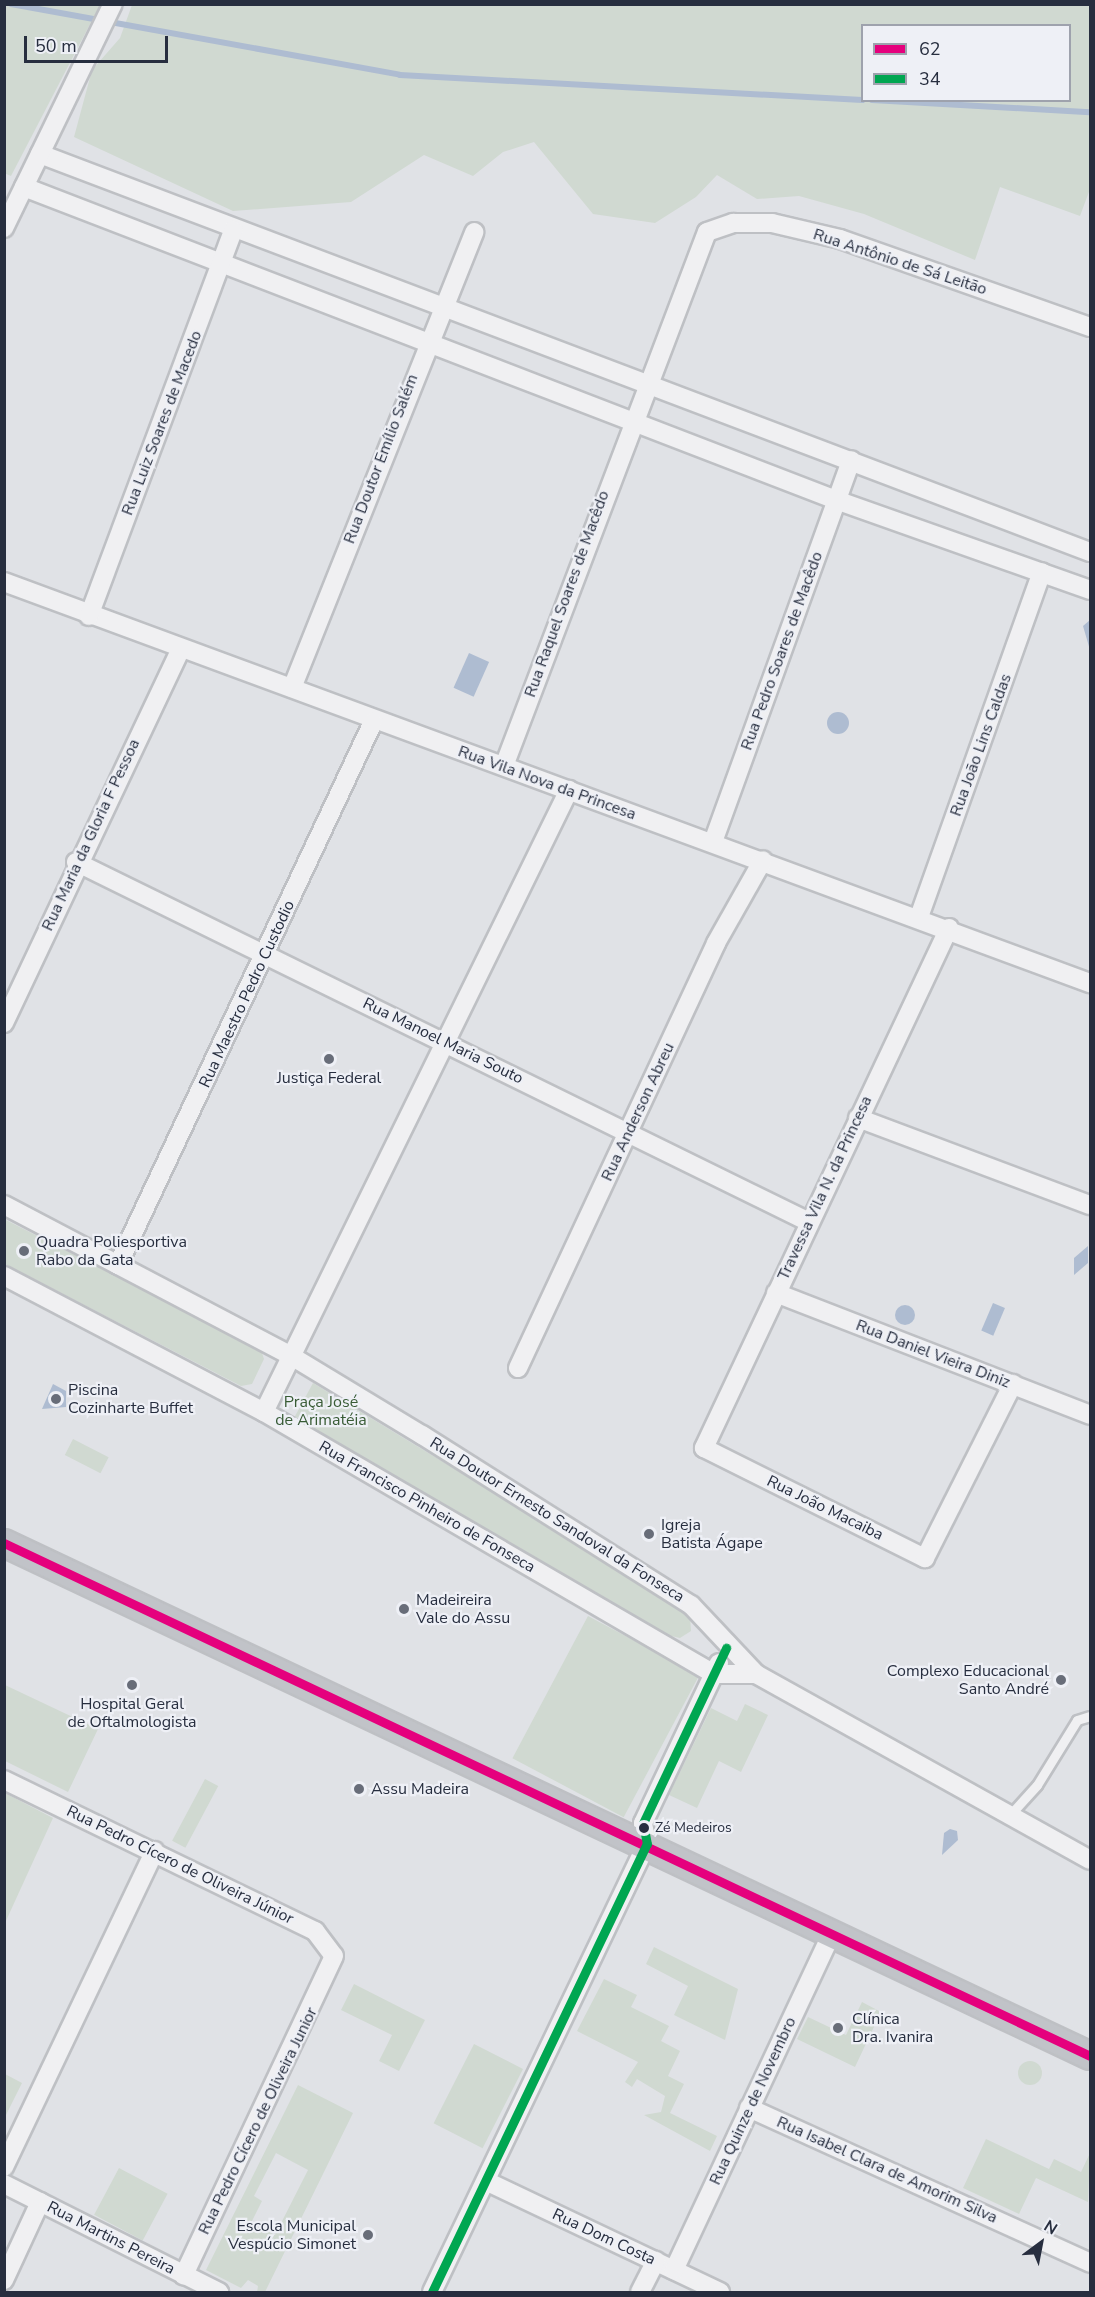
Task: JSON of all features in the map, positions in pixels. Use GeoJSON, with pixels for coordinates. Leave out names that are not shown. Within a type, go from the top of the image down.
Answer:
{"type":"FeatureCollection","features":[{"type":"Feature","properties":{"kind":"main road"},"geometry":{"type":"LineString","coordinates":[[4,1543],[647,1844],[1090,2056]]}},
{"type":"Feature","properties":{"kind":"street"},"geometry":{"type":"LineString","coordinates":[[6,220],[24,188],[113,4]]}},
{"type":"Feature","properties":{"kind":"street"},"geometry":{"type":"LineString","coordinates":[[40,154],[233,230],[647,382],[1090,552]]}},
{"type":"Feature","properties":{"kind":"street"},"geometry":{"type":"LineString","coordinates":[[24,188],[836,500],[1090,590]]}},
{"type":"Feature","properties":{"kind":"street","name":"Rua Antônio de Sá Leitão"},"geometry":{"type":"LineString","coordinates":[[707,232],[733,223],[772,223],[840,239],[1090,327]]}},
{"type":"Feature","properties":{"kind":"street","name":"Rua Luiz Soares de Macedo"},"geometry":{"type":"LineString","coordinates":[[89,616],[223,266],[233,230]]}},
{"type":"Feature","properties":{"kind":"street","name":"Rua Doutor Emílio Salém"},"geometry":{"type":"LineString","coordinates":[[292,688],[426,343],[474,232]]}},
{"type":"Feature","properties":{"kind":"street","name":"Rua Raquel Soares de Macêdo"},"geometry":{"type":"LineString","coordinates":[[504,766],[631,422],[707,232]]}},
{"type":"Feature","properties":{"kind":"street","name":"Rua Pedro Soares de Macêdo"},"geometry":{"type":"LineString","coordinates":[[713,842],[851,460]]}},
{"type":"Feature","properties":{"kind":"street","name":"Rua João Lins Caldas"},"geometry":{"type":"LineString","coordinates":[[920,918],[1042,572]]}},
{"type":"Feature","properties":{"kind":"street","name":"Rua Vila Nova da Princesa"},"geometry":{"type":"LineString","coordinates":[[4,582],[89,616],[292,688],[373,722],[504,766],[764,860],[1090,983]]}},
{"type":"Feature","properties":{"kind":"street","name":"Rua Maria da Gloria F Pessoa"},"geometry":{"type":"LineString","coordinates":[[4,1023],[76,862],[181,649]]}},
{"type":"Feature","properties":{"kind":"street","name":"Rua Maestro Pedro Custodio"},"geometry":{"type":"LineString","coordinates":[[118,1265],[373,722]]}},
{"type":"Feature","properties":{"kind":"street"},"geometry":{"type":"LineString","coordinates":[[264,1412],[447,1044],[569,790]]}},
{"type":"Feature","properties":{"kind":"street","name":"Rua Anderson Abreu"},"geometry":{"type":"LineString","coordinates":[[518,1368],[716,943],[764,860]]}},
{"type":"Feature","properties":{"kind":"street","name":"Rua Manoel Maria Souto"},"geometry":{"type":"LineString","coordinates":[[76,862],[809,1222]]}},
{"type":"Feature","properties":{"kind":"street","name":"Travessa Vila N. da Princesa"},"geometry":{"type":"LineString","coordinates":[[704,1448],[949,928]]}},
{"type":"Feature","properties":{"kind":"street"},"geometry":{"type":"LineString","coordinates":[[858,1118],[1090,1205]]}},
{"type":"Feature","properties":{"kind":"street","name":"Rua Doutor Ernesto Sandoval da Fonseca"},"geometry":{"type":"LineString","coordinates":[[4,1205],[293,1357],[691,1605],[726,1648],[756,1674],[1008,1817],[1090,1860]]}},
{"type":"Feature","properties":{"kind":"street","name":"Rua Francisco Pinheiro de Fonseca"},"geometry":{"type":"LineString","coordinates":[[4,1276],[264,1412],[714,1674]]}},
{"type":"Feature","properties":{"kind":"street","name":"Rua Daniel Vieira Diniz"},"geometry":{"type":"LineString","coordinates":[[776,1293],[1090,1415]]}},
{"type":"Feature","properties":{"kind":"street","name":"Rua João Macaiba"},"geometry":{"type":"LineString","coordinates":[[704,1448],[925,1558],[1012,1384]]}},
{"type":"Feature","properties":{"kind":"street"},"geometry":{"type":"LineString","coordinates":[[432,2292],[488,2182],[647,1844],[643,1823],[726,1648]]}},
{"type":"Feature","properties":{"kind":"street"},"geometry":{"type":"LineString","coordinates":[[714,1674],[756,1674]]}},
{"type":"Feature","properties":{"kind":"street","name":"Rua Pedro Cícero de Oliveira Júnior"},"geometry":{"type":"LineString","coordinates":[[4,1780],[155,1851],[315,1931],[331,1948],[332,1967]]}},
{"type":"Feature","properties":{"kind":"street"},"geometry":{"type":"LineString","coordinates":[[4,2167],[155,1851]]}},
{"type":"Feature","properties":{"kind":"street","name":"Rua Quinze de Novembro"},"geometry":{"type":"LineString","coordinates":[[674,2270],[832,1932]]}},
{"type":"Feature","properties":{"kind":"street","name":"Rua Pedro Cícero de Oliveira Junior"},"geometry":{"type":"LineString","coordinates":[[184,2275],[332,1967]]}},
{"type":"Feature","properties":{"kind":"street","name":"Rua Isabel Clara de Amorim Silva"},"geometry":{"type":"LineString","coordinates":[[749,2108],[1090,2263]]}},
{"type":"Feature","properties":{"kind":"street","name":"Rua Dom Costa"},"geometry":{"type":"LineString","coordinates":[[488,2182],[720,2292]]}},
{"type":"Feature","properties":{"kind":"street","name":"Rua Martins Pereira"},"geometry":{"type":"LineString","coordinates":[[4,2184],[216,2292]]}},
{"type":"Feature","properties":{"kind":"street"},"geometry":{"type":"LineString","coordinates":[[4,2280],[40,2202]]}},
{"type":"Feature","properties":{"kind":"street"},"geometry":{"type":"LineString","coordinates":[[640,2292],[656,2261]]}},
{"type":"Feature","properties":{"kind":"lane"},"geometry":{"type":"LineString","coordinates":[[1008,1817],[1037,1785],[1077,1720],[1090,1716]]}},
{"type":"Feature","properties":{"kind":"green space"},"geometry":{"type":"Polygon","coordinates":[[[4,5],[100,5],[11,176],[4,173],[4,5]]]}},
{"type":"Feature","properties":{"kind":"green space"},"geometry":{"type":"Polygon","coordinates":[[[132,5],[1090,5],[1090,189],[1080,216],[1000,187],[975,260],[864,214],[799,196],[757,199],[717,175],[696,197],[655,223],[593,214],[534,142],[503,152],[473,176],[424,155],[351,202],[233,211],[74,137],[92,70],[120,38],[132,5]]]}},
{"type":"Feature","properties":{"kind":"green space"},"geometry":{"type":"Polygon","coordinates":[[[4,1219],[261,1350],[264,1359],[252,1384],[241,1386],[5,1264],[4,1219]]]}},
{"type":"Feature","properties":{"kind":"green space","name":"Praça José de Arimatéia"},"geometry":{"type":"Polygon","coordinates":[[[313,1383],[679,1605],[690,1614],[691,1631],[680,1638],[667,1635],[294,1418],[313,1383]]]}},
{"type":"Feature","properties":{"kind":"green space"},"geometry":{"type":"Polygon","coordinates":[[[73,1439],[109,1457],[100,1473],[65,1455],[73,1439]]]}},
{"type":"Feature","properties":{"kind":"green space"},"geometry":{"type":"Polygon","coordinates":[[[588,1616],[699,1675],[624,1817],[512,1758],[588,1616]]]}},
{"type":"Feature","properties":{"kind":"green space"},"geometry":{"type":"Polygon","coordinates":[[[5,1685],[98,1729],[68,1792],[5,1761],[5,1685]]]}},
{"type":"Feature","properties":{"kind":"green space"},"geometry":{"type":"Polygon","coordinates":[[[745,1704],[768,1715],[741,1772],[719,1761],[697,1808],[669,1795],[711,1708],[737,1721],[745,1704]]]}},
{"type":"Feature","properties":{"kind":"green space"},"geometry":{"type":"Polygon","coordinates":[[[205,1779],[218,1786],[185,1848],[172,1841],[205,1779]]]}},
{"type":"Feature","properties":{"kind":"green space"},"geometry":{"type":"Polygon","coordinates":[[[5,1793],[53,1818],[5,1923],[5,1793]]]}},
{"type":"Feature","properties":{"kind":"green space"},"geometry":{"type":"Polygon","coordinates":[[[654,1947],[738,1989],[725,2040],[674,2015],[688,1986],[646,1964],[654,1947]]]}},
{"type":"Feature","properties":{"kind":"green space"},"geometry":{"type":"Polygon","coordinates":[[[604,1979],[637,1995],[631,2007],[669,2026],[661,2041],[680,2051],[668,2076],[684,2084],[670,2113],[717,2136],[710,2151],[644,2115],[661,2112],[665,2096],[637,2079],[632,2087],[625,2082],[638,2062],[577,2031],[604,1979]]]}},
{"type":"Feature","properties":{"kind":"green space"},"geometry":{"type":"Polygon","coordinates":[[[354,1984],[425,2020],[399,2071],[379,2061],[392,2035],[341,2010],[354,1984]]]}},
{"type":"Feature","properties":{"kind":"green space"},"geometry":{"type":"Polygon","coordinates":[[[862,2002],[881,2012],[855,2067],[797,2039],[808,2017],[846,2035],[862,2002]]]}},
{"type":"Feature","properties":{"kind":"green space"},"geometry":{"type":"Polygon","coordinates":[[[474,2044],[523,2069],[483,2148],[434,2123],[474,2044]]]}},
{"type":"Feature","properties":{"kind":"green space"},"geometry":{"type":"Polygon","coordinates":[[[1030,2061],[1039,2064],[1042,2073],[1039,2082],[1030,2085],[1021,2082],[1018,2073],[1021,2064],[1030,2061]]]}},
{"type":"Feature","properties":{"kind":"green space"},"geometry":{"type":"Polygon","coordinates":[[[5,2074],[22,2083],[5,2117],[5,2074]]]}},
{"type":"Feature","properties":{"kind":"green space"},"geometry":{"type":"Polygon","coordinates":[[[298,2085],[353,2113],[265,2292],[257,2292],[258,2286],[248,2280],[241,2288],[206,2270],[298,2085]],[[276,2153],[254,2196],[262,2201],[251,2223],[275,2235],[308,2170],[276,2153]]]}},
{"type":"Feature","properties":{"kind":"green space"},"geometry":{"type":"Polygon","coordinates":[[[986,2139],[1049,2169],[1054,2159],[1081,2172],[1090,2153],[1088,2202],[1036,2178],[1019,2214],[963,2188],[986,2139]]]}},
{"type":"Feature","properties":{"kind":"green space"},"geometry":{"type":"Polygon","coordinates":[[[119,2168],[168,2194],[143,2241],[94,2215],[119,2168]]]}},
{"type":"Feature","properties":{"kind":"water"},"geometry":{"type":"Polygon","coordinates":[[[1090,620],[1090,650],[1083,626],[1090,620]]]}},
{"type":"Feature","properties":{"kind":"water"},"geometry":{"type":"Polygon","coordinates":[[[469,653],[489,662],[474,697],[454,688],[469,653]]]}},
{"type":"Feature","properties":{"kind":"water"},"geometry":{"type":"Polygon","coordinates":[[[838,712],[846,715],[849,723],[846,731],[838,734],[830,731],[827,723],[830,715],[838,712]]]}},
{"type":"Feature","properties":{"kind":"water"},"geometry":{"type":"Polygon","coordinates":[[[1088,1246],[1088,1263],[1074,1275],[1074,1258],[1088,1246]]]}},
{"type":"Feature","properties":{"kind":"water"},"geometry":{"type":"Polygon","coordinates":[[[993,1303],[1005,1308],[993,1336],[981,1331],[993,1303]]]}},
{"type":"Feature","properties":{"kind":"water"},"geometry":{"type":"Polygon","coordinates":[[[901,1305],[909,1305],[915,1311],[915,1319],[909,1325],[901,1325],[895,1319],[895,1311],[901,1305]]]}},
{"type":"Feature","properties":{"kind":"water","name":"Piscina Cozinharte Buffet"},"geometry":{"type":"Polygon","coordinates":[[[53,1384],[66,1391],[66,1407],[42,1409],[53,1384]]]}},
{"type":"Feature","properties":{"kind":"water"},"geometry":{"type":"Polygon","coordinates":[[[950,1829],[957,1831],[958,1840],[942,1855],[944,1833],[950,1829]]]}},
{"type":"Feature","properties":{"kind":"waterway"},"geometry":{"type":"LineString","coordinates":[[11,4],[400,75],[861,100]]}},
{"type":"Feature","properties":{"kind":"waterway"},"geometry":{"type":"LineString","coordinates":[[908,102],[1090,112]]}},
{"type":"Feature","properties":{"kind":"transit line","name":"62"},"geometry":{"type":"LineString","coordinates":[[4,1543],[1090,2056]]}},
{"type":"Feature","properties":{"kind":"transit line","name":"34"},"geometry":{"type":"LineString","coordinates":[[432,2292],[647,1844],[643,1823],[726,1648]]}},
{"type":"Feature","properties":{"kind":"place","name":"Justiça Federal"},"geometry":{"type":"Point","coordinates":[329,1059]}},
{"type":"Feature","properties":{"kind":"place","name":"Quadra Poliesportiva Rabo da Gata"},"geometry":{"type":"Point","coordinates":[24,1251]}},
{"type":"Feature","properties":{"kind":"place","name":"Piscina Cozinharte Buffet"},"geometry":{"type":"Point","coordinates":[56,1399]}},
{"type":"Feature","properties":{"kind":"place","name":"Igreja Batista Ágape"},"geometry":{"type":"Point","coordinates":[649,1534]}},
{"type":"Feature","properties":{"kind":"place","name":"Madeireira Vale do Assu"},"geometry":{"type":"Point","coordinates":[404,1609]}},
{"type":"Feature","properties":{"kind":"place","name":"Complexo Educacional Santo André"},"geometry":{"type":"Point","coordinates":[1061,1680]}},
{"type":"Feature","properties":{"kind":"place","name":"Hospital Geral de Oftalmologista"},"geometry":{"type":"Point","coordinates":[132,1685]}},
{"type":"Feature","properties":{"kind":"place","name":"Assu Madeira"},"geometry":{"type":"Point","coordinates":[359,1789]}},
{"type":"Feature","properties":{"kind":"place","name":"Zé Medeiros"},"geometry":{"type":"Point","coordinates":[644,1828]}},
{"type":"Feature","properties":{"kind":"place","name":"Clínica Dra. Ivanira"},"geometry":{"type":"Point","coordinates":[838,2028]}},
{"type":"Feature","properties":{"kind":"place","name":"Escola Municipal Vespúcio Simonet"},"geometry":{"type":"Point","coordinates":[368,2235]}}]}
